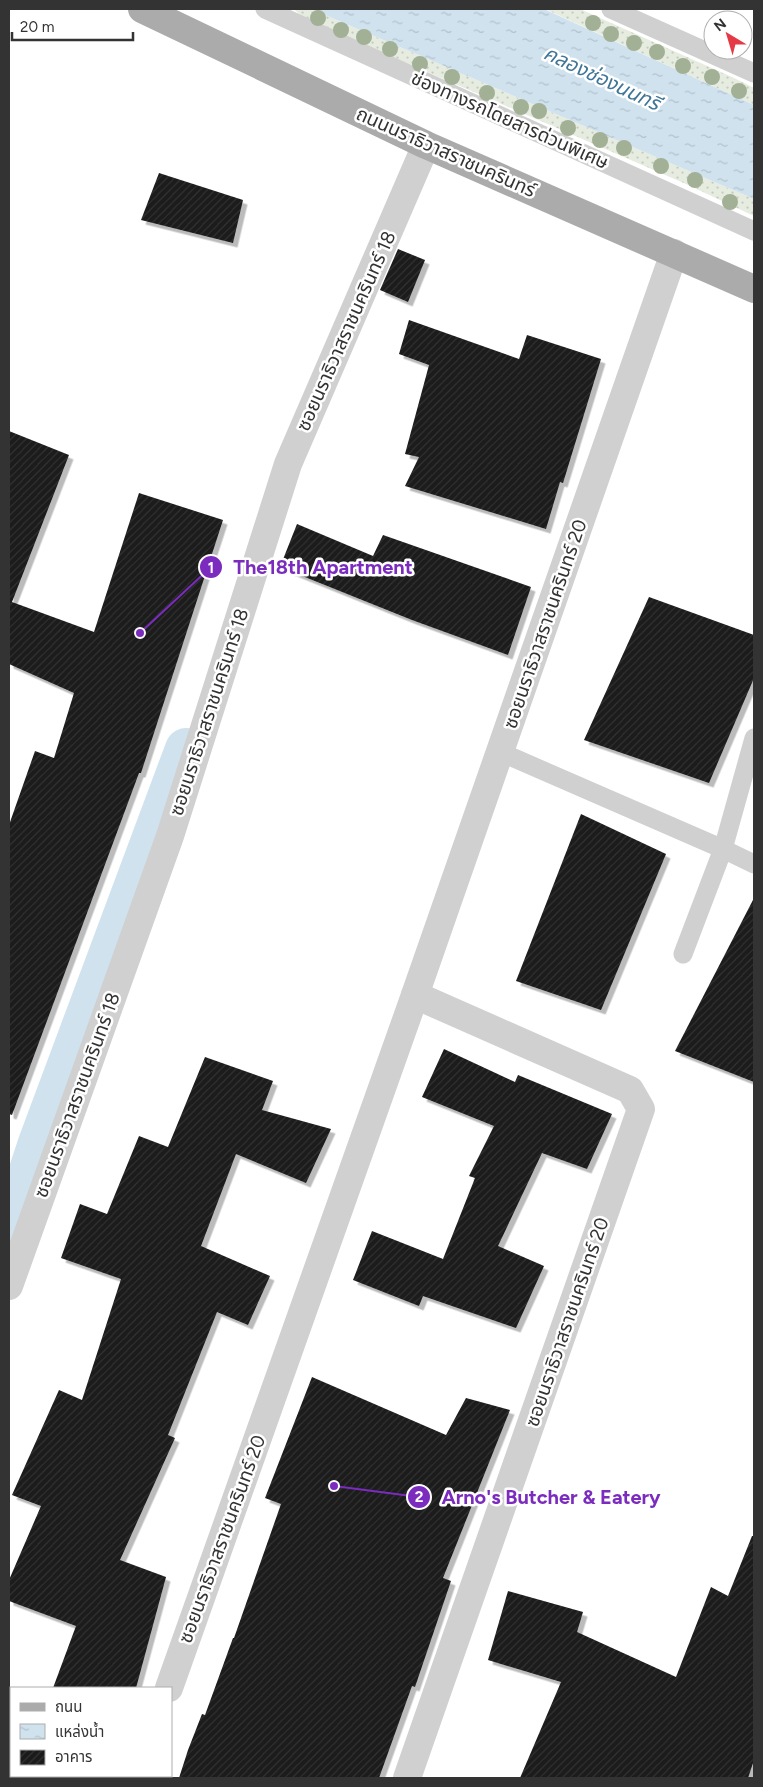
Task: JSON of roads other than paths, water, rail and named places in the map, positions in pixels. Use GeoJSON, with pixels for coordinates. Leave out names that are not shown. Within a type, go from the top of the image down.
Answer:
{"type":"FeatureCollection","features":[{"type":"Feature","properties":{"kind":"main road","name":"ถนนนราธิวาสราชนครินทร์"},"geometry":{"type":"LineString","coordinates":[[142,9],[426,145],[754,289]]}},
{"type":"Feature","properties":{"kind":"street","name":"ซอยนราธิวาสราชนครินทร์ 18"},"geometry":{"type":"LineString","coordinates":[[9,1286],[170,836],[288,464],[426,145]]}},
{"type":"Feature","properties":{"kind":"street","name":"ซอยนราธิวาสราชนครินทร์ 20"},"geometry":{"type":"LineString","coordinates":[[169,1687],[415,995],[674,254]]}},
{"type":"Feature","properties":{"kind":"street","name":"ซอยนราธิวาสราชนครินทร์ 20"},"geometry":{"type":"LineString","coordinates":[[407,1778],[641,1109],[630,1090],[415,995]]}},
{"type":"Feature","properties":{"kind":"lane","name":"ช่องทางรถโดยสารด่วนพิเศษ"},"geometry":{"type":"LineString","coordinates":[[265,9],[754,230]]}},
{"type":"Feature","properties":{"kind":"lane"},"geometry":{"type":"LineString","coordinates":[[611,9],[754,73]]}},
{"type":"Feature","properties":{"kind":"lane"},"geometry":{"type":"LineString","coordinates":[[683,954],[723,849],[754,738]]}},
{"type":"Feature","properties":{"kind":"lane"},"geometry":{"type":"LineString","coordinates":[[500,752],[754,864]]}},
{"type":"Feature","properties":{"kind":"water","name":"คลองช่องนนทรี"},"geometry":{"type":"Polygon","coordinates":[[[311,9],[544,9],[754,105],[754,199],[311,9]]]}},
{"type":"Feature","properties":{"kind":"waterway"},"geometry":{"type":"LineString","coordinates":[[9,1234],[39,1143],[186,749]]}},
{"type":"Feature","properties":{"kind":"place","name":"The18th Apartment"},"geometry":{"type":"Point","coordinates":[140,633]}},
{"type":"Feature","properties":{"kind":"place","name":"Arno's Butcher & Eatery"},"geometry":{"type":"Point","coordinates":[334,1486]}}]}
